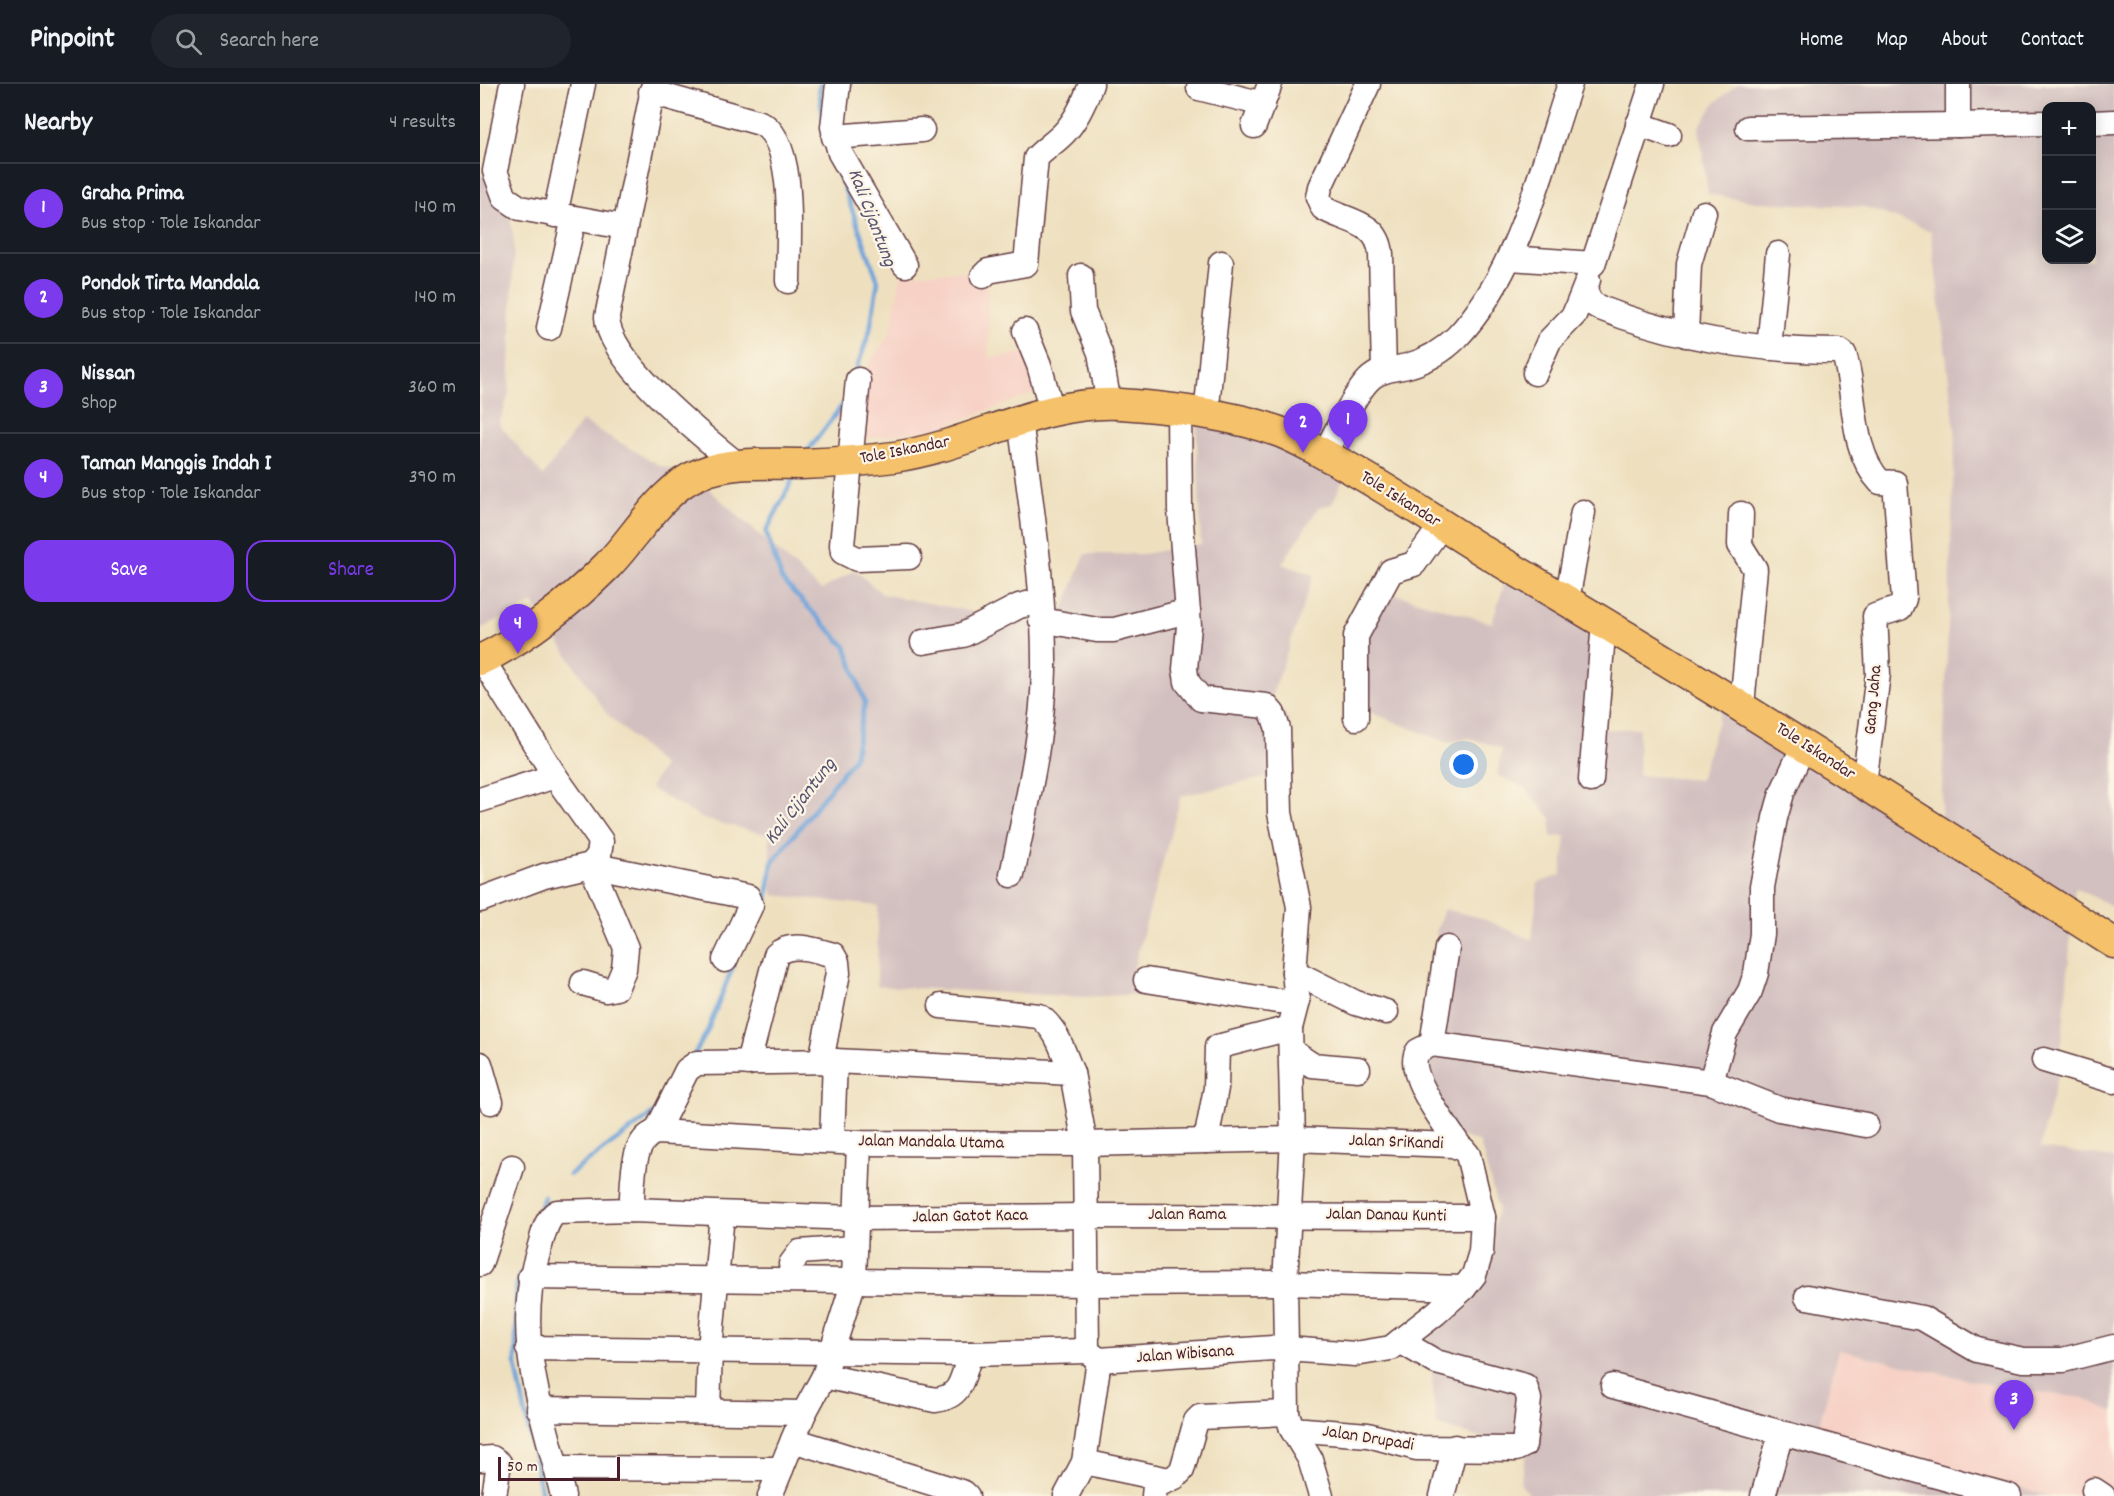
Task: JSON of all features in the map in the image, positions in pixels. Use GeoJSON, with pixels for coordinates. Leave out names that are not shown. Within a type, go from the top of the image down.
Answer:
{"type":"FeatureCollection","features":[{"type":"Feature","properties":{"kind":"main road","name":"Tole Iskandar"},"geometry":{"type":"LineString","coordinates":[[481,660],[524,633],[605,568],[681,484],[706,471],[748,465],[840,462],[936,448],[1020,419],[1052,411],[1108,404],[1193,414],[1275,430],[1323,454],[1742,705],[2114,943]]}},
{"type":"Feature","properties":{"kind":"street"},"geometry":{"type":"LineString","coordinates":[[512,84],[496,163],[496,179],[510,203],[520,208],[624,227]]}},
{"type":"Feature","properties":{"kind":"street"},"geometry":{"type":"LineString","coordinates":[[549,328],[583,84]]}},
{"type":"Feature","properties":{"kind":"street"},"geometry":{"type":"LineString","coordinates":[[838,84],[833,107],[834,137],[845,165],[905,265]]}},
{"type":"Feature","properties":{"kind":"street"},"geometry":{"type":"LineString","coordinates":[[983,276],[988,271],[1026,264],[1036,158],[1047,145],[1066,131],[1078,114],[1090,84]]}},
{"type":"Feature","properties":{"kind":"street"},"geometry":{"type":"LineString","coordinates":[[1368,84],[1320,187],[1318,197],[1323,208],[1371,231],[1378,238],[1381,254],[1384,371]]}},
{"type":"Feature","properties":{"kind":"street"},"geometry":{"type":"LineString","coordinates":[[1323,454],[1364,386],[1373,376],[1425,360],[1456,338],[1475,317],[1511,258],[1570,84]]}},
{"type":"Feature","properties":{"kind":"street"},"geometry":{"type":"LineString","coordinates":[[1535,373],[1549,342],[1574,315],[1585,291],[1652,84]]}},
{"type":"Feature","properties":{"kind":"street"},"geometry":{"type":"LineString","coordinates":[[1958,84],[1958,125]]}},
{"type":"Feature","properties":{"kind":"street"},"geometry":{"type":"LineString","coordinates":[[748,465],[663,399],[611,338],[607,317],[653,88],[760,123],[772,131],[780,151],[789,198],[788,280]]}},
{"type":"Feature","properties":{"kind":"street"},"geometry":{"type":"LineString","coordinates":[[1199,88],[1262,105]]}},
{"type":"Feature","properties":{"kind":"street"},"geometry":{"type":"LineString","coordinates":[[2096,123],[2114,122]]}},
{"type":"Feature","properties":{"kind":"street"},"geometry":{"type":"LineString","coordinates":[[1748,128],[2042,123]]}},
{"type":"Feature","properties":{"kind":"street"},"geometry":{"type":"LineString","coordinates":[[1638,124],[1669,135]]}},
{"type":"Feature","properties":{"kind":"street"},"geometry":{"type":"LineString","coordinates":[[834,137],[922,130]]}},
{"type":"Feature","properties":{"kind":"street"},"geometry":{"type":"LineString","coordinates":[[1686,335],[1689,264],[1704,213]]}},
{"type":"Feature","properties":{"kind":"street"},"geometry":{"type":"LineString","coordinates":[[1585,291],[1591,303],[1600,308],[1654,327],[1686,335],[1769,348],[1778,254]]}},
{"type":"Feature","properties":{"kind":"street"},"geometry":{"type":"LineString","coordinates":[[1511,258],[1593,264]]}},
{"type":"Feature","properties":{"kind":"street"},"geometry":{"type":"LineString","coordinates":[[1221,263],[1193,414],[1180,510],[1188,611],[1185,669],[1187,682],[1193,693],[1201,699],[1260,704],[1273,714],[1278,729],[1280,813],[1299,907],[1294,972],[1297,1001],[1291,1040],[1293,1139],[1285,1283],[1290,1421],[1310,1459],[1321,1496]]}},
{"type":"Feature","properties":{"kind":"street"},"geometry":{"type":"LineString","coordinates":[[1081,276],[1083,311],[1100,353],[1108,404]]}},
{"type":"Feature","properties":{"kind":"street"},"geometry":{"type":"LineString","coordinates":[[1025,331],[1039,365],[1052,411]]}},
{"type":"Feature","properties":{"kind":"street","name":"Gang Jaha"},"geometry":{"type":"LineString","coordinates":[[1769,348],[1842,352],[1845,355],[1851,403],[1868,466],[1880,482],[1895,483],[1904,602],[1900,608],[1875,616],[1878,674],[1864,784]]}},
{"type":"Feature","properties":{"kind":"street"},"geometry":{"type":"LineString","coordinates":[[858,380],[840,462],[843,552],[857,559],[909,557]]}},
{"type":"Feature","properties":{"kind":"street"},"geometry":{"type":"LineString","coordinates":[[1012,875],[1037,752],[1044,668],[1020,419]]}},
{"type":"Feature","properties":{"kind":"street"},"geometry":{"type":"LineString","coordinates":[[1567,600],[1582,512]]}},
{"type":"Feature","properties":{"kind":"street"},"geometry":{"type":"LineString","coordinates":[[1741,514],[1740,545],[1753,561],[1755,569],[1742,705]]}},
{"type":"Feature","properties":{"kind":"street"},"geometry":{"type":"LineString","coordinates":[[1356,718],[1356,634],[1391,571],[1414,564],[1441,526]]}},
{"type":"Feature","properties":{"kind":"street"},"geometry":{"type":"LineString","coordinates":[[923,642],[963,635],[1019,606],[1040,610],[1097,630],[1114,630],[1188,611]]}},
{"type":"Feature","properties":{"kind":"street"},"geometry":{"type":"LineString","coordinates":[[1591,780],[1604,622]]}},
{"type":"Feature","properties":{"kind":"street"},"geometry":{"type":"LineString","coordinates":[[481,660],[555,776],[601,841],[599,855],[591,865]]}},
{"type":"Feature","properties":{"kind":"street"},"geometry":{"type":"LineString","coordinates":[[1711,1082],[1725,1034],[1750,991],[1757,967],[1762,934],[1762,887],[1775,818],[1782,793],[1804,745]]}},
{"type":"Feature","properties":{"kind":"street"},"geometry":{"type":"LineString","coordinates":[[480,800],[555,776]]}},
{"type":"Feature","properties":{"kind":"street"},"geometry":{"type":"LineString","coordinates":[[583,983],[606,990],[616,988],[621,981],[627,951],[591,865]]}},
{"type":"Feature","properties":{"kind":"street"},"geometry":{"type":"LineString","coordinates":[[480,900],[544,876],[591,865],[748,897],[751,905],[725,960]]}},
{"type":"Feature","properties":{"kind":"street"},"geometry":{"type":"LineString","coordinates":[[748,1063],[776,955],[782,950],[794,948],[833,955],[837,962],[838,973],[828,1061],[832,1140]]}},
{"type":"Feature","properties":{"kind":"street"},"geometry":{"type":"LineString","coordinates":[[1432,1044],[1447,948]]}},
{"type":"Feature","properties":{"kind":"street"},"geometry":{"type":"LineString","coordinates":[[1294,972],[1356,1003],[1386,1012]]}},
{"type":"Feature","properties":{"kind":"street"},"geometry":{"type":"LineString","coordinates":[[1146,980],[1277,1001],[1297,1001]]}},
{"type":"Feature","properties":{"kind":"street"},"geometry":{"type":"LineString","coordinates":[[941,1006],[1038,1017],[1056,1032],[1072,1073],[1085,1144],[1084,1284],[1093,1356],[1084,1462],[1066,1496]]}},
{"type":"Feature","properties":{"kind":"street"},"geometry":{"type":"LineString","coordinates":[[1291,1040],[1312,1065],[1358,1069]]}},
{"type":"Feature","properties":{"kind":"street"},"geometry":{"type":"LineString","coordinates":[[1206,1141],[1215,1096],[1217,1047],[1291,1040]]}},
{"type":"Feature","properties":{"kind":"street"},"geometry":{"type":"LineString","coordinates":[[1460,1147],[1428,1098],[1417,1072],[1416,1054],[1432,1044],[1711,1082],[1779,1109],[1866,1125]]}},
{"type":"Feature","properties":{"kind":"street"},"geometry":{"type":"LineString","coordinates":[[2044,1060],[2114,1081]]}},
{"type":"Feature","properties":{"kind":"street"},"geometry":{"type":"LineString","coordinates":[[631,1210],[638,1147],[646,1137],[656,1132],[687,1070],[702,1062],[828,1061],[1072,1073]]}},
{"type":"Feature","properties":{"kind":"street"},"geometry":{"type":"LineString","coordinates":[[480,1064],[491,1102]]}},
{"type":"Feature","properties":{"kind":"street","name":"Jalan Mandala Utama"},"geometry":{"type":"LineString","coordinates":[[656,1132],[859,1143],[1085,1144],[1293,1139]]}},
{"type":"Feature","properties":{"kind":"street","name":"Jalan SriKandi"},"geometry":{"type":"LineString","coordinates":[[1293,1139],[1460,1147],[1468,1155],[1483,1217],[1481,1252],[1474,1275],[1464,1288]]}},
{"type":"Feature","properties":{"kind":"street"},"geometry":{"type":"LineString","coordinates":[[770,1496],[804,1413],[824,1376],[854,1281],[853,1248],[859,1143]]}},
{"type":"Feature","properties":{"kind":"street"},"geometry":{"type":"LineString","coordinates":[[480,1264],[512,1167]]}},
{"type":"Feature","properties":{"kind":"street","name":"Jalan Gatot Kaca"},"geometry":{"type":"LineString","coordinates":[[530,1277],[547,1226],[555,1213],[631,1210],[856,1218],[1085,1215]]}},
{"type":"Feature","properties":{"kind":"street"},"geometry":{"type":"LineString","coordinates":[[708,1410],[715,1278],[722,1214]]}},
{"type":"Feature","properties":{"kind":"street","name":"Jalan Rama"},"geometry":{"type":"LineString","coordinates":[[1085,1215],[1289,1215]]}},
{"type":"Feature","properties":{"kind":"street","name":"Jalan Danau Kunti"},"geometry":{"type":"LineString","coordinates":[[1289,1215],[1483,1217]]}},
{"type":"Feature","properties":{"kind":"street"},"geometry":{"type":"LineString","coordinates":[[791,1264],[800,1252],[853,1248]]}},
{"type":"Feature","properties":{"kind":"street"},"geometry":{"type":"LineString","coordinates":[[563,1496],[539,1409],[528,1348],[527,1303],[530,1277],[1084,1284],[1285,1283],[1464,1288]]}},
{"type":"Feature","properties":{"kind":"street","name":"Jalan Wibisana"},"geometry":{"type":"LineString","coordinates":[[528,1348],[1093,1356],[1286,1348],[1355,1354],[1382,1351],[1400,1341],[1464,1288]]}},
{"type":"Feature","properties":{"kind":"street"},"geometry":{"type":"LineString","coordinates":[[1807,1298],[1922,1318],[1977,1350],[2023,1360],[2064,1360],[2114,1347]]}},
{"type":"Feature","properties":{"kind":"street","name":"Jalan Drupadi"},"geometry":{"type":"LineString","coordinates":[[1161,1488],[1182,1470],[1196,1421],[1200,1417],[1290,1421],[1368,1435],[1416,1448],[1516,1449],[1525,1442],[1529,1399],[1525,1386],[1436,1362],[1400,1341]]}},
{"type":"Feature","properties":{"kind":"street"},"geometry":{"type":"LineString","coordinates":[[824,1376],[935,1400],[946,1399],[953,1396],[958,1388],[970,1354]]}},
{"type":"Feature","properties":{"kind":"street"},"geometry":{"type":"LineString","coordinates":[[1613,1386],[2009,1496]]}},
{"type":"Feature","properties":{"kind":"street"},"geometry":{"type":"LineString","coordinates":[[539,1409],[804,1413]]}},
{"type":"Feature","properties":{"kind":"street"},"geometry":{"type":"LineString","coordinates":[[1763,1496],[1781,1434]]}},
{"type":"Feature","properties":{"kind":"street"},"geometry":{"type":"LineString","coordinates":[[793,1440],[964,1493],[967,1496]]}},
{"type":"Feature","properties":{"kind":"street"},"geometry":{"type":"LineString","coordinates":[[1442,1496],[1455,1447]]}},
{"type":"Feature","properties":{"kind":"street"},"geometry":{"type":"LineString","coordinates":[[480,1459],[492,1458],[499,1462],[494,1496]]}},
{"type":"Feature","properties":{"kind":"street"},"geometry":{"type":"LineString","coordinates":[[1084,1462],[1161,1488]]}},
{"type":"Feature","properties":{"kind":"street"},"geometry":{"type":"LineString","coordinates":[[557,1468],[780,1469]]}},
{"type":"Feature","properties":{"kind":"shaded area"},"geometry":{"type":"Polygon","coordinates":[[[1737,84],[2114,84],[2114,907],[2075,888],[2060,1065],[2040,1148],[2114,1158],[2114,1412],[2084,1398],[2004,1388],[1839,1350],[1817,1433],[2051,1496],[1530,1496],[1520,1482],[1527,1451],[1436,1425],[1428,1329],[1473,1298],[1498,1209],[1480,1143],[1456,1134],[1440,1109],[1423,1038],[1445,972],[1436,933],[1444,909],[1481,918],[1532,940],[1538,883],[1561,875],[1566,836],[1551,837],[1551,818],[1525,788],[1497,775],[1502,749],[1470,738],[1448,743],[1362,709],[1360,629],[1381,590],[1492,623],[1509,569],[1610,627],[1604,730],[1639,728],[1638,775],[1700,780],[1724,701],[1940,846],[1955,431],[1931,231],[1865,207],[1756,202],[1708,194],[1699,127],[1714,104],[1737,84]]]}},
{"type":"Feature","properties":{"kind":"shaded area"},"geometry":{"type":"Polygon","coordinates":[[[502,171],[514,241],[509,394],[499,424],[543,476],[582,421],[661,466],[695,477],[821,590],[855,570],[882,594],[1040,625],[1065,606],[1085,554],[1143,554],[1201,544],[1196,414],[1350,465],[1332,504],[1319,507],[1282,564],[1314,575],[1271,698],[1289,720],[1282,774],[1181,796],[1133,970],[1145,994],[1083,997],[877,986],[878,906],[773,895],[769,835],[703,819],[650,788],[663,766],[606,713],[533,603],[480,629],[480,176],[502,171]]]}},
{"type":"Feature","properties":{"kind":"shaded area"},"geometry":{"type":"Polygon","coordinates":[[[987,270],[989,358],[1025,353],[1035,393],[934,430],[846,441],[835,416],[890,333],[901,275],[987,270]]]}},
{"type":"Feature","properties":{"kind":"shaded area"},"geometry":{"type":"Polygon","coordinates":[[[1839,1350],[2004,1388],[2084,1398],[2114,1412],[2114,1496],[2051,1496],[1817,1433],[1839,1350]]]}},
{"type":"Feature","properties":{"kind":"waterway","name":"Kali Cijantung"},"geometry":{"type":"LineString","coordinates":[[821,84],[819,88],[823,117]]}},
{"type":"Feature","properties":{"kind":"waterway","name":"Kali Cijantung"},"geometry":{"type":"LineString","coordinates":[[839,174],[878,281],[870,330],[855,374]]}},
{"type":"Feature","properties":{"kind":"waterway","name":"Kali Cijantung"},"geometry":{"type":"LineString","coordinates":[[807,452],[847,399]]}},
{"type":"Feature","properties":{"kind":"waterway","name":"Kali Cijantung"},"geometry":{"type":"LineString","coordinates":[[761,911],[767,899],[772,863],[854,758],[865,703],[846,647],[782,580],[766,532],[795,475]]}},
{"type":"Feature","properties":{"kind":"waterway","name":"Kali Cijantung"},"geometry":{"type":"LineString","coordinates":[[694,1055],[707,1032],[733,966]]}},
{"type":"Feature","properties":{"kind":"waterway","name":"Kali Cijantung"},"geometry":{"type":"LineString","coordinates":[[569,1175],[654,1113]]}},
{"type":"Feature","properties":{"kind":"waterway","name":"Kali Cijantung"},"geometry":{"type":"LineString","coordinates":[[537,1220],[544,1197]]}},
{"type":"Feature","properties":{"kind":"waterway","name":"Kali Cijantung"},"geometry":{"type":"LineString","coordinates":[[520,1274],[516,1289],[516,1366],[542,1496]]}},
{"type":"Feature","properties":{"kind":"place","name":"Graha Prima"},"geometry":{"type":"Point","coordinates":[1348,450]}},
{"type":"Feature","properties":{"kind":"place","name":"Pondok Tirta Mandala"},"geometry":{"type":"Point","coordinates":[1303,453]}},
{"type":"Feature","properties":{"kind":"place","name":"Taman Manggis Indah I"},"geometry":{"type":"Point","coordinates":[518,654]}},
{"type":"Feature","properties":{"kind":"place","name":"Nissan"},"geometry":{"type":"Point","coordinates":[2014,1430]}}]}
